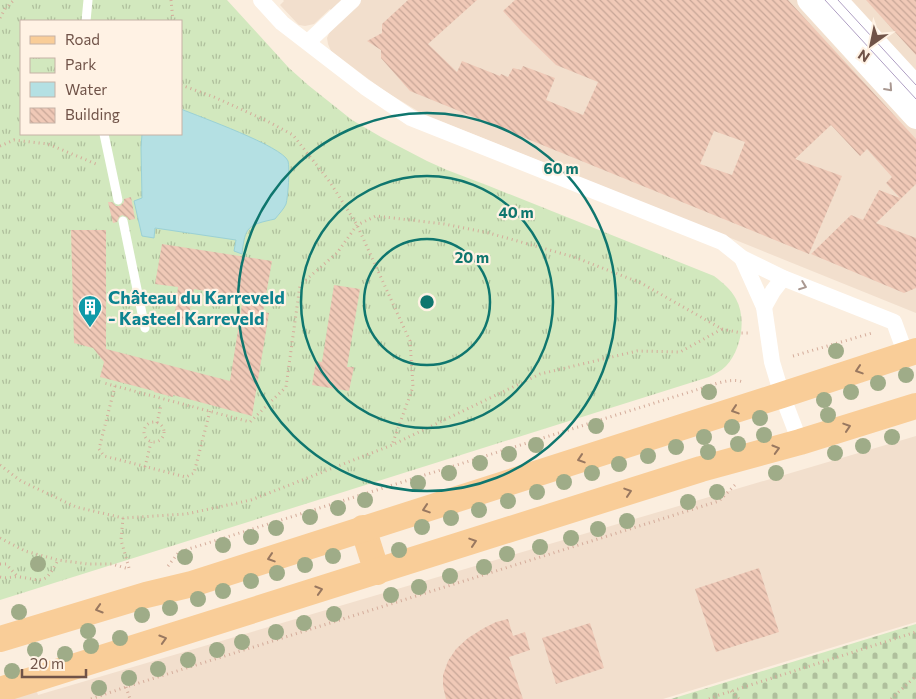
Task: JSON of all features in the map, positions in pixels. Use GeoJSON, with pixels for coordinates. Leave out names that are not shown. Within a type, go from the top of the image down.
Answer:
{"type":"FeatureCollection","features":[{"type":"Feature","properties":{"kind":"main road"},"geometry":{"type":"LineString","coordinates":[[0,639],[146,595],[192,584],[911,353]]}},
{"type":"Feature","properties":{"kind":"main road"},"geometry":{"type":"LineString","coordinates":[[0,690],[701,469],[800,442],[916,406]]}},
{"type":"Feature","properties":{"kind":"main road"},"geometry":{"type":"LineString","coordinates":[[363,528],[376,572]]}},
{"type":"Feature","properties":{"kind":"street"},"geometry":{"type":"LineString","coordinates":[[261,0],[282,23],[364,87],[411,118],[722,242],[742,258],[783,278],[894,322],[911,353]]}},
{"type":"Feature","properties":{"kind":"street"},"geometry":{"type":"LineString","coordinates":[[308,42],[353,0]]}},
{"type":"Feature","properties":{"kind":"street"},"geometry":{"type":"LineString","coordinates":[[809,0],[916,117]]}},
{"type":"Feature","properties":{"kind":"street"},"geometry":{"type":"LineString","coordinates":[[835,0],[916,88]]}},
{"type":"Feature","properties":{"kind":"street"},"geometry":{"type":"LineString","coordinates":[[742,258],[764,307],[772,362],[800,442]]}},
{"type":"Feature","properties":{"kind":"street"},"geometry":{"type":"LineString","coordinates":[[764,307],[783,278]]}},
{"type":"Feature","properties":{"kind":"lane"},"geometry":{"type":"LineString","coordinates":[[86,20],[88,0]]}},
{"type":"Feature","properties":{"kind":"lane"},"geometry":{"type":"LineString","coordinates":[[104,135],[118,200]]}},
{"type":"Feature","properties":{"kind":"lane"},"geometry":{"type":"LineString","coordinates":[[123,221],[145,328]]}},
{"type":"Feature","properties":{"kind":"path"},"geometry":{"type":"LineString","coordinates":[[0,18],[14,0]]}},
{"type":"Feature","properties":{"kind":"path"},"geometry":{"type":"LineString","coordinates":[[171,0],[173,20]]}},
{"type":"Feature","properties":{"kind":"path"},"geometry":{"type":"LineString","coordinates":[[182,85],[214,97],[293,135],[330,182],[357,225],[410,341],[412,387],[392,446]]}},
{"type":"Feature","properties":{"kind":"path"},"geometry":{"type":"LineString","coordinates":[[0,146],[14,140],[48,144],[95,163],[112,177]]}},
{"type":"Feature","properties":{"kind":"path"},"geometry":{"type":"LineString","coordinates":[[104,383],[250,422],[286,387],[300,284],[337,253],[357,225],[376,216],[444,224],[489,232],[565,254],[641,283],[722,329],[750,333]]}},
{"type":"Feature","properties":{"kind":"path"},"geometry":{"type":"LineString","coordinates":[[0,465],[21,482],[76,507],[123,518],[186,514],[251,500],[392,446],[540,374],[637,351],[680,352],[722,329]]}},
{"type":"Feature","properties":{"kind":"path"},"geometry":{"type":"LineString","coordinates":[[793,356],[873,332]]}},
{"type":"Feature","properties":{"kind":"path"},"geometry":{"type":"LineString","coordinates":[[146,595],[178,552],[722,382],[738,380],[747,383]]}},
{"type":"Feature","properties":{"kind":"path"},"geometry":{"type":"LineString","coordinates":[[116,386],[99,449],[104,456],[145,467],[186,477],[194,473],[210,411]]}},
{"type":"Feature","properties":{"kind":"path"},"geometry":{"type":"LineString","coordinates":[[157,423],[161,405]]}},
{"type":"Feature","properties":{"kind":"path"},"geometry":{"type":"LineString","coordinates":[[157,423],[164,430],[164,435],[161,440],[151,442],[144,435],[144,430],[147,425],[157,423]]}},
{"type":"Feature","properties":{"kind":"path"},"geometry":{"type":"LineString","coordinates":[[145,467],[151,442]]}},
{"type":"Feature","properties":{"kind":"path"},"geometry":{"type":"LineString","coordinates":[[91,699],[719,502]]}},
{"type":"Feature","properties":{"kind":"path"},"geometry":{"type":"LineString","coordinates":[[0,538],[25,551],[58,560],[88,564],[112,564],[130,568],[121,540],[123,518]]}},
{"type":"Feature","properties":{"kind":"path"},"geometry":{"type":"LineString","coordinates":[[0,577],[44,579],[51,574],[58,560]]}},
{"type":"Feature","properties":{"kind":"path"},"geometry":{"type":"LineString","coordinates":[[0,564],[6,564],[18,577]]}},
{"type":"Feature","properties":{"kind":"path"},"geometry":{"type":"LineString","coordinates":[[710,699],[916,632]]}},
{"type":"Feature","properties":{"kind":"path"},"geometry":{"type":"LineString","coordinates":[[891,699],[916,676]]}},
{"type":"Feature","properties":{"kind":"path"},"geometry":{"type":"LineString","coordinates":[[126,687],[130,699]]}},
{"type":"Feature","properties":{"kind":"path"},"geometry":{"type":"LineString","coordinates":[[731,691],[739,699]]}},
{"type":"Feature","properties":{"kind":"shaded area"},"geometry":{"type":"Polygon","coordinates":[[[283,0],[916,0],[916,313],[421,113],[383,90],[331,51],[327,38],[330,31],[341,21],[330,9],[314,24],[299,25],[280,5],[283,0]]]}},
{"type":"Feature","properties":{"kind":"shaded area"},"geometry":{"type":"Polygon","coordinates":[[[916,436],[916,622],[663,699],[9,699],[36,689],[38,695],[916,436]]]}},
{"type":"Feature","properties":{"kind":"green space"},"geometry":{"type":"Polygon","coordinates":[[[0,0],[227,0],[289,68],[308,85],[352,120],[381,137],[447,170],[714,276],[732,292],[736,299],[742,325],[739,343],[731,359],[720,371],[709,377],[0,600],[0,0]]]}},
{"type":"Feature","properties":{"kind":"green space"},"geometry":{"type":"Polygon","coordinates":[[[916,624],[916,699],[671,699],[916,624]]]}},
{"type":"Feature","properties":{"kind":"water"},"geometry":{"type":"Polygon","coordinates":[[[182,109],[222,125],[257,140],[282,155],[288,161],[287,200],[285,206],[275,219],[253,225],[250,228],[245,238],[242,254],[234,251],[236,240],[155,228],[154,238],[142,236],[134,201],[142,198],[142,135],[182,135],[182,109]]]}},
{"type":"Feature","properties":{"kind":"building"},"geometry":{"type":"Polygon","coordinates":[[[408,0],[477,0],[428,44],[457,72],[462,61],[500,76],[501,74],[508,77],[513,68],[521,70],[523,66],[555,78],[546,100],[583,115],[598,82],[556,65],[522,32],[503,11],[515,0],[788,0],[916,139],[916,184],[876,223],[916,238],[916,288],[904,293],[811,254],[851,215],[863,220],[879,190],[900,198],[886,183],[892,177],[867,149],[860,156],[831,125],[795,159],[842,176],[809,254],[410,91],[381,58],[381,50],[367,41],[382,33],[382,24],[408,0]],[[714,131],[700,164],[732,175],[745,142],[714,131]]]}},
{"type":"Feature","properties":{"kind":"building"},"geometry":{"type":"Polygon","coordinates":[[[866,0],[916,0],[916,55],[866,0]]]}},
{"type":"Feature","properties":{"kind":"building"},"geometry":{"type":"Polygon","coordinates":[[[131,197],[135,219],[129,220],[122,215],[117,222],[113,223],[108,202],[120,206],[124,199],[131,197]]]}},
{"type":"Feature","properties":{"kind":"building","name":"Château du Karreveld - Kasteel Karreveld"},"geometry":{"type":"Polygon","coordinates":[[[71,230],[106,230],[106,349],[230,381],[243,298],[194,289],[187,325],[174,322],[178,287],[155,284],[162,244],[272,261],[263,312],[269,313],[252,416],[100,377],[104,362],[93,348],[74,343],[71,230]]]}},
{"type":"Feature","properties":{"kind":"building"},"geometry":{"type":"Polygon","coordinates":[[[334,285],[360,289],[347,367],[354,367],[349,391],[312,385],[316,361],[322,362],[334,285]]]}},
{"type":"Feature","properties":{"kind":"building"},"geometry":{"type":"Polygon","coordinates":[[[759,568],[779,632],[716,652],[695,589],[759,568]]]}},
{"type":"Feature","properties":{"kind":"building"},"geometry":{"type":"Polygon","coordinates":[[[508,619],[513,636],[525,632],[530,650],[509,657],[523,699],[446,699],[443,675],[448,661],[456,649],[468,638],[484,628],[508,619]]]}},
{"type":"Feature","properties":{"kind":"building"},"geometry":{"type":"Polygon","coordinates":[[[590,623],[604,668],[556,684],[542,638],[590,623]]]}},
{"type":"Feature","properties":{"kind":"tram line"},"geometry":{"type":"LineString","coordinates":[[825,0],[916,99]]}},
{"type":"Feature","properties":{"kind":"tram line"},"geometry":{"type":"LineString","coordinates":[[838,0],[916,85]]}},
{"type":"Feature","properties":{"kind":"place","name":"Château du Karreveld - Kasteel Karreveld"},"geometry":{"type":"Point","coordinates":[90,328]}}]}
